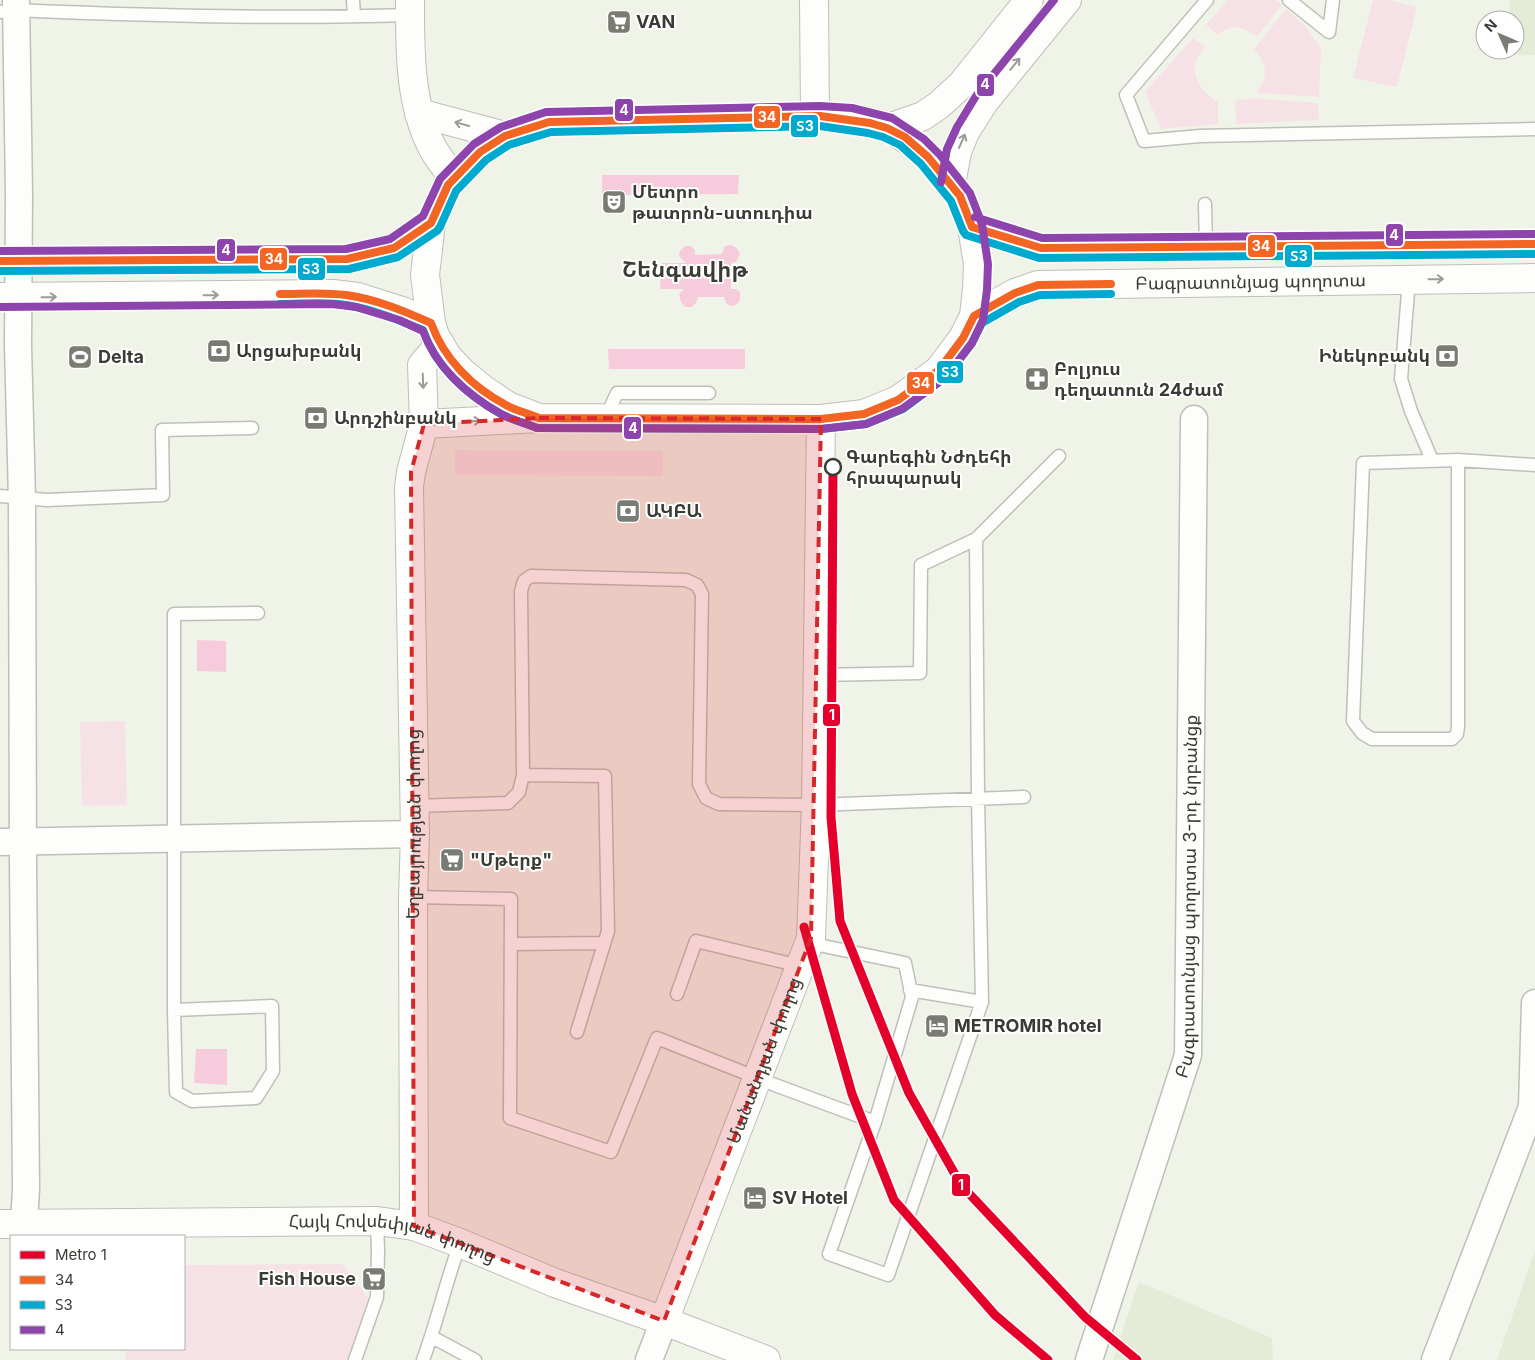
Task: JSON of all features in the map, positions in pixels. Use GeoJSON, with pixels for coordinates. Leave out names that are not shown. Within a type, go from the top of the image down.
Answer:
{"type":"FeatureCollection","features":[{"type":"Feature","properties":{"kind":"main road"},"geometry":{"type":"LineString","coordinates":[[814,0],[815,116]]}},
{"type":"Feature","properties":{"kind":"main road"},"geometry":{"type":"LineString","coordinates":[[889,128],[923,116],[939,105],[962,84],[1029,0]]}},
{"type":"Feature","properties":{"kind":"main road"},"geometry":{"type":"LineString","coordinates":[[951,184],[957,152],[966,132],[984,102],[1066,0]]}},
{"type":"Feature","properties":{"kind":"main road"},"geometry":{"type":"LineString","coordinates":[[410,7],[411,68],[419,113],[433,147],[454,178]]}},
{"type":"Feature","properties":{"kind":"main road"},"geometry":{"type":"LineString","coordinates":[[419,113],[505,136]]}},
{"type":"Feature","properties":{"kind":"main road"},"geometry":{"type":"LineString","coordinates":[[424,424],[539,418],[606,417],[820,419],[864,414],[898,400],[939,370],[963,338],[974,316],[978,264],[972,227],[961,197],[932,161],[917,146],[889,128],[850,118],[815,116],[549,122],[505,136],[480,152],[448,185],[431,222],[425,275],[436,334],[447,356],[462,372],[484,390],[508,406],[539,418]]}},
{"type":"Feature","properties":{"kind":"main road"},"geometry":{"type":"LineString","coordinates":[[9,262],[347,259],[394,248],[431,222]]}},
{"type":"Feature","properties":{"kind":"main road","name":"Բագրատունյաց պողոտա"},"geometry":{"type":"LineString","coordinates":[[972,227],[1042,248],[1535,244]]}},
{"type":"Feature","properties":{"kind":"main road","name":"Բագրատունյաց պողոտա"},"geometry":{"type":"LineString","coordinates":[[974,316],[1015,293],[1038,285],[1535,278]]}},
{"type":"Feature","properties":{"kind":"main road"},"geometry":{"type":"LineString","coordinates":[[9,297],[332,294],[358,297],[402,311],[436,334]]}},
{"type":"Feature","properties":{"kind":"main road","name":"Եղբայրության փողոց"},"geometry":{"type":"LineString","coordinates":[[414,1226],[413,897],[415,834],[409,487],[411,472],[424,424],[422,365],[436,334]]}},
{"type":"Feature","properties":{"kind":"main road","name":"Մանանդյան փողոց"},"geometry":{"type":"LineString","coordinates":[[664,1321],[811,938],[816,805],[820,419]]}},
{"type":"Feature","properties":{"kind":"main road","name":"Հայկ Հովսեփյան փողոց"},"geometry":{"type":"LineString","coordinates":[[16,1228],[377,1221],[414,1226],[555,1283],[664,1321],[766,1360]]}},
{"type":"Feature","properties":{"kind":"street"},"geometry":{"type":"LineString","coordinates":[[11,7],[19,195],[9,262],[9,297],[18,345],[11,497],[12,842],[26,1188],[16,1228]]}},
{"type":"Feature","properties":{"kind":"street","name":"Բագրատունյաց պողոտա 3-րդ նրբանցք"},"geometry":{"type":"LineString","coordinates":[[1089,1360],[1188,1056],[1194,419]]}},
{"type":"Feature","properties":{"kind":"street"},"geometry":{"type":"LineString","coordinates":[[12,842],[415,834]]}},
{"type":"Feature","properties":{"kind":"street"},"geometry":{"type":"LineString","coordinates":[[1435,1360],[1532,1107],[1535,1003]]}},
{"type":"Feature","properties":{"kind":"street","name":"Մանանդյան փողոց"},"geometry":{"type":"LineString","coordinates":[[649,1360],[664,1321]]}},
{"type":"Feature","properties":{"kind":"lane"},"geometry":{"type":"LineString","coordinates":[[353,0],[354,16]]}},
{"type":"Feature","properties":{"kind":"lane"},"geometry":{"type":"LineString","coordinates":[[1207,0],[1126,96],[1144,140],[1200,140],[1535,129]]}},
{"type":"Feature","properties":{"kind":"lane"},"geometry":{"type":"LineString","coordinates":[[1289,0],[1329,32],[1334,0]]}},
{"type":"Feature","properties":{"kind":"lane"},"geometry":{"type":"LineString","coordinates":[[11,7],[147,16],[354,16],[410,7]]}},
{"type":"Feature","properties":{"kind":"lane"},"geometry":{"type":"LineString","coordinates":[[1205,204],[1206,247]]}},
{"type":"Feature","properties":{"kind":"lane"},"geometry":{"type":"LineString","coordinates":[[1409,280],[1401,379],[1410,411],[1432,460]]}},
{"type":"Feature","properties":{"kind":"lane"},"geometry":{"type":"LineString","coordinates":[[606,417],[617,393],[710,393]]}},
{"type":"Feature","properties":{"kind":"lane"},"geometry":{"type":"LineString","coordinates":[[11,497],[47,500],[163,495],[162,430],[252,428]]}},
{"type":"Feature","properties":{"kind":"lane"},"geometry":{"type":"LineString","coordinates":[[818,675],[920,673],[921,565],[976,539],[1059,456]]}},
{"type":"Feature","properties":{"kind":"lane"},"geometry":{"type":"LineString","coordinates":[[1458,460],[1457,734],[1452,739],[1372,739],[1362,733],[1353,722],[1363,463],[1458,460],[1535,465]]}},
{"type":"Feature","properties":{"kind":"lane"},"geometry":{"type":"LineString","coordinates":[[677,994],[696,941],[804,955],[905,963],[912,997],[875,1122],[829,1254],[888,1275],[982,1002],[976,539]]}},
{"type":"Feature","properties":{"kind":"lane"},"geometry":{"type":"LineString","coordinates":[[414,806],[508,803],[519,792],[523,775],[521,591],[524,581],[531,576],[686,580],[697,585],[702,594],[699,784],[706,798],[719,804],[816,805],[1024,796]]}},
{"type":"Feature","properties":{"kind":"lane"},"geometry":{"type":"LineString","coordinates":[[174,1010],[272,1006],[273,1071],[256,1098],[192,1101],[176,1092],[174,1010],[174,614],[258,613]]}},
{"type":"Feature","properties":{"kind":"lane"},"geometry":{"type":"LineString","coordinates":[[523,775],[605,776],[608,931],[576,1032]]}},
{"type":"Feature","properties":{"kind":"lane"},"geometry":{"type":"LineString","coordinates":[[413,897],[511,899],[510,1118],[611,1152],[657,1038],[875,1122]]}},
{"type":"Feature","properties":{"kind":"lane"},"geometry":{"type":"LineString","coordinates":[[511,944],[604,943]]}},
{"type":"Feature","properties":{"kind":"lane"},"geometry":{"type":"LineString","coordinates":[[910,990],[982,1002]]}},
{"type":"Feature","properties":{"kind":"lane"},"geometry":{"type":"LineString","coordinates":[[356,1360],[377,1297],[377,1221]]}},
{"type":"Feature","properties":{"kind":"lane"},"geometry":{"type":"LineString","coordinates":[[423,1360],[432,1337],[451,1267],[460,1243]]}},
{"type":"Feature","properties":{"kind":"lane"},"geometry":{"type":"LineString","coordinates":[[432,1337],[475,1360]]}},
{"type":"Feature","properties":{"kind":"highlighted area"},"geometry":{"type":"Polygon","coordinates":[[[539,418],[821,419],[811,938],[664,1321],[414,1226],[411,472],[424,424],[539,418]]]}},
{"type":"Feature","properties":{"kind":"shaded area"},"geometry":{"type":"Polygon","coordinates":[[[1228,0],[1276,0],[1282,5],[1257,37],[1247,30],[1238,27],[1223,31],[1218,35],[1206,25],[1228,0]]]}},
{"type":"Feature","properties":{"kind":"shaded area"},"geometry":{"type":"Polygon","coordinates":[[[1373,0],[1389,0],[1417,7],[1397,87],[1353,78],[1373,0]]]}},
{"type":"Feature","properties":{"kind":"shaded area"},"geometry":{"type":"Polygon","coordinates":[[[1510,0],[1535,0],[1535,55],[1525,55],[1525,10],[1510,10],[1510,0]]]}},
{"type":"Feature","properties":{"kind":"shaded area"},"geometry":{"type":"Polygon","coordinates":[[[1286,9],[1304,25],[1321,47],[1319,97],[1257,93],[1265,76],[1265,71],[1259,55],[1254,49],[1286,9]]]}},
{"type":"Feature","properties":{"kind":"shaded area"},"geometry":{"type":"Polygon","coordinates":[[[1193,38],[1205,47],[1198,57],[1195,70],[1196,77],[1207,94],[1218,102],[1218,124],[1161,129],[1145,92],[1193,38]]]}},
{"type":"Feature","properties":{"kind":"shaded area"},"geometry":{"type":"Polygon","coordinates":[[[1251,98],[1318,103],[1319,120],[1236,124],[1235,101],[1251,98]]]}},
{"type":"Feature","properties":{"kind":"shaded area"},"geometry":{"type":"Polygon","coordinates":[[[602,175],[739,175],[738,194],[602,195],[602,175]]]}},
{"type":"Feature","properties":{"kind":"shaded area"},"geometry":{"type":"Polygon","coordinates":[[[729,245],[736,248],[740,254],[736,262],[731,263],[731,289],[736,289],[740,292],[740,300],[736,305],[730,306],[726,303],[724,297],[698,297],[692,307],[685,307],[681,302],[679,294],[684,289],[660,289],[662,263],[686,263],[679,256],[680,251],[685,246],[692,246],[695,255],[722,254],[724,247],[729,245]]]}},
{"type":"Feature","properties":{"kind":"shaded area"},"geometry":{"type":"Polygon","coordinates":[[[608,349],[745,349],[745,369],[609,369],[608,349]]]}},
{"type":"Feature","properties":{"kind":"shaded area"},"geometry":{"type":"Polygon","coordinates":[[[455,450],[663,451],[663,476],[455,475],[455,450]]]}},
{"type":"Feature","properties":{"kind":"shaded area"},"geometry":{"type":"Polygon","coordinates":[[[197,640],[226,641],[226,672],[197,671],[197,640]]]}},
{"type":"Feature","properties":{"kind":"shaded area"},"geometry":{"type":"Polygon","coordinates":[[[125,721],[127,805],[82,806],[80,722],[125,721]]]}},
{"type":"Feature","properties":{"kind":"shaded area"},"geometry":{"type":"Polygon","coordinates":[[[196,1049],[227,1049],[227,1085],[194,1083],[196,1049]]]}},
{"type":"Feature","properties":{"kind":"shaded area"},"geometry":{"type":"Polygon","coordinates":[[[1535,1250],[1535,1360],[1497,1360],[1535,1250]]]}},
{"type":"Feature","properties":{"kind":"shaded area"},"geometry":{"type":"Polygon","coordinates":[[[342,1264],[377,1309],[361,1360],[125,1360],[127,1350],[185,1350],[185,1265],[342,1264]]]}},
{"type":"Feature","properties":{"kind":"shaded area"},"geometry":{"type":"Polygon","coordinates":[[[1139,1282],[1272,1338],[1273,1360],[1113,1360],[1139,1282]]]}},
{"type":"Feature","properties":{"kind":"metro line","name":"1"},"geometry":{"type":"LineString","coordinates":[[833,467],[831,817],[840,921],[909,1093],[961,1185],[1085,1317],[1137,1360]]}},
{"type":"Feature","properties":{"kind":"metro line","name":"1"},"geometry":{"type":"LineString","coordinates":[[804,927],[852,1094],[894,1200],[995,1315],[1048,1360]]}},
{"type":"Feature","properties":{"kind":"transit line","name":"4"},"geometry":{"type":"LineString","coordinates":[[941,182],[947,149],[957,127],[976,96],[1054,0]]}},
{"type":"Feature","properties":{"kind":"transit line","name":"4"},"geometry":{"type":"LineString","coordinates":[[0,251],[346,249],[390,239],[423,216],[440,179],[474,144],[501,127],[546,112],[820,106],[852,108],[892,118],[924,139],[940,155],[970,193],[982,224],[988,264],[983,320],[972,343],[946,377],[902,409],[866,424],[821,429],[537,428],[501,414],[465,389],[444,368],[423,331],[399,320],[356,307],[332,304],[0,307]]}},
{"type":"Feature","properties":{"kind":"transit line","name":"34"},"geometry":{"type":"LineString","coordinates":[[0,261],[347,259],[394,248],[431,223],[448,185],[480,152],[505,136],[549,122],[820,116],[870,123],[887,128],[905,137],[928,157],[960,196],[972,227],[1041,248],[1535,244]]}},
{"type":"Feature","properties":{"kind":"transit line","name":"Տ3"},"geometry":{"type":"LineString","coordinates":[[0,271],[349,269],[398,257],[437,231],[456,191],[486,160],[509,145],[551,132],[820,126],[868,133],[883,137],[900,145],[921,164],[951,201],[966,235],[1039,258],[1535,254]]}},
{"type":"Feature","properties":{"kind":"transit line","name":"4"},"geometry":{"type":"LineString","coordinates":[[975,217],[1042,238],[1535,234]]}},
{"type":"Feature","properties":{"kind":"transit line","name":"34"},"geometry":{"type":"LineString","coordinates":[[280,294],[330,294],[368,299],[431,323],[451,360],[471,381],[506,405],[539,418],[821,419],[864,414],[898,400],[939,370],[963,338],[974,316],[1015,293],[1038,285],[1111,284]]}},
{"type":"Feature","properties":{"kind":"transit line","name":"Տ3"},"geometry":{"type":"LineString","coordinates":[[280,304],[338,304],[382,314],[423,330],[444,368],[465,389],[501,414],[537,428],[821,429],[866,424],[903,409],[946,377],[972,343],[982,323],[1019,302],[1040,295],[1111,294]]}},
{"type":"Feature","properties":{"kind":"place","name":"VAN"},"geometry":{"type":"Point","coordinates":[619,22]}},
{"type":"Feature","properties":{"kind":"place","name":"Մետրո թատրոն-ստուդիա"},"geometry":{"type":"Point","coordinates":[614,202]}},
{"type":"Feature","properties":{"kind":"place","name":"Արցախբանկ"},"geometry":{"type":"Point","coordinates":[219,351]}},
{"type":"Feature","properties":{"kind":"place","name":"Ինեկոբանկ"},"geometry":{"type":"Point","coordinates":[1447,356]}},
{"type":"Feature","properties":{"kind":"place","name":"Delta"},"geometry":{"type":"Point","coordinates":[80,357]}},
{"type":"Feature","properties":{"kind":"place","name":"Բոլյուս դեղատուն 24ժամ"},"geometry":{"type":"Point","coordinates":[1037,379]}},
{"type":"Feature","properties":{"kind":"place","name":"Արդշինբանկ"},"geometry":{"type":"Point","coordinates":[316,418]}},
{"type":"Feature","properties":{"kind":"place","name":"Գարեգին Նժդեհի հրապարակ"},"geometry":{"type":"Point","coordinates":[833,467]}},
{"type":"Feature","properties":{"kind":"place","name":"ԱԿԲԱ"},"geometry":{"type":"Point","coordinates":[628,511]}},
{"type":"Feature","properties":{"kind":"place","name":"\"Մթերք\""},"geometry":{"type":"Point","coordinates":[452,860]}},
{"type":"Feature","properties":{"kind":"place","name":"METROMIR hotel"},"geometry":{"type":"Point","coordinates":[937,1026]}},
{"type":"Feature","properties":{"kind":"place","name":"SV Hotel"},"geometry":{"type":"Point","coordinates":[755,1198]}},
{"type":"Feature","properties":{"kind":"place","name":"Fish House"},"geometry":{"type":"Point","coordinates":[374,1279]}},
{"type":"Feature","properties":{"kind":"district","name":"Շենգավիթ"},"geometry":{"type":"Point","coordinates":[685,269]}}]}
